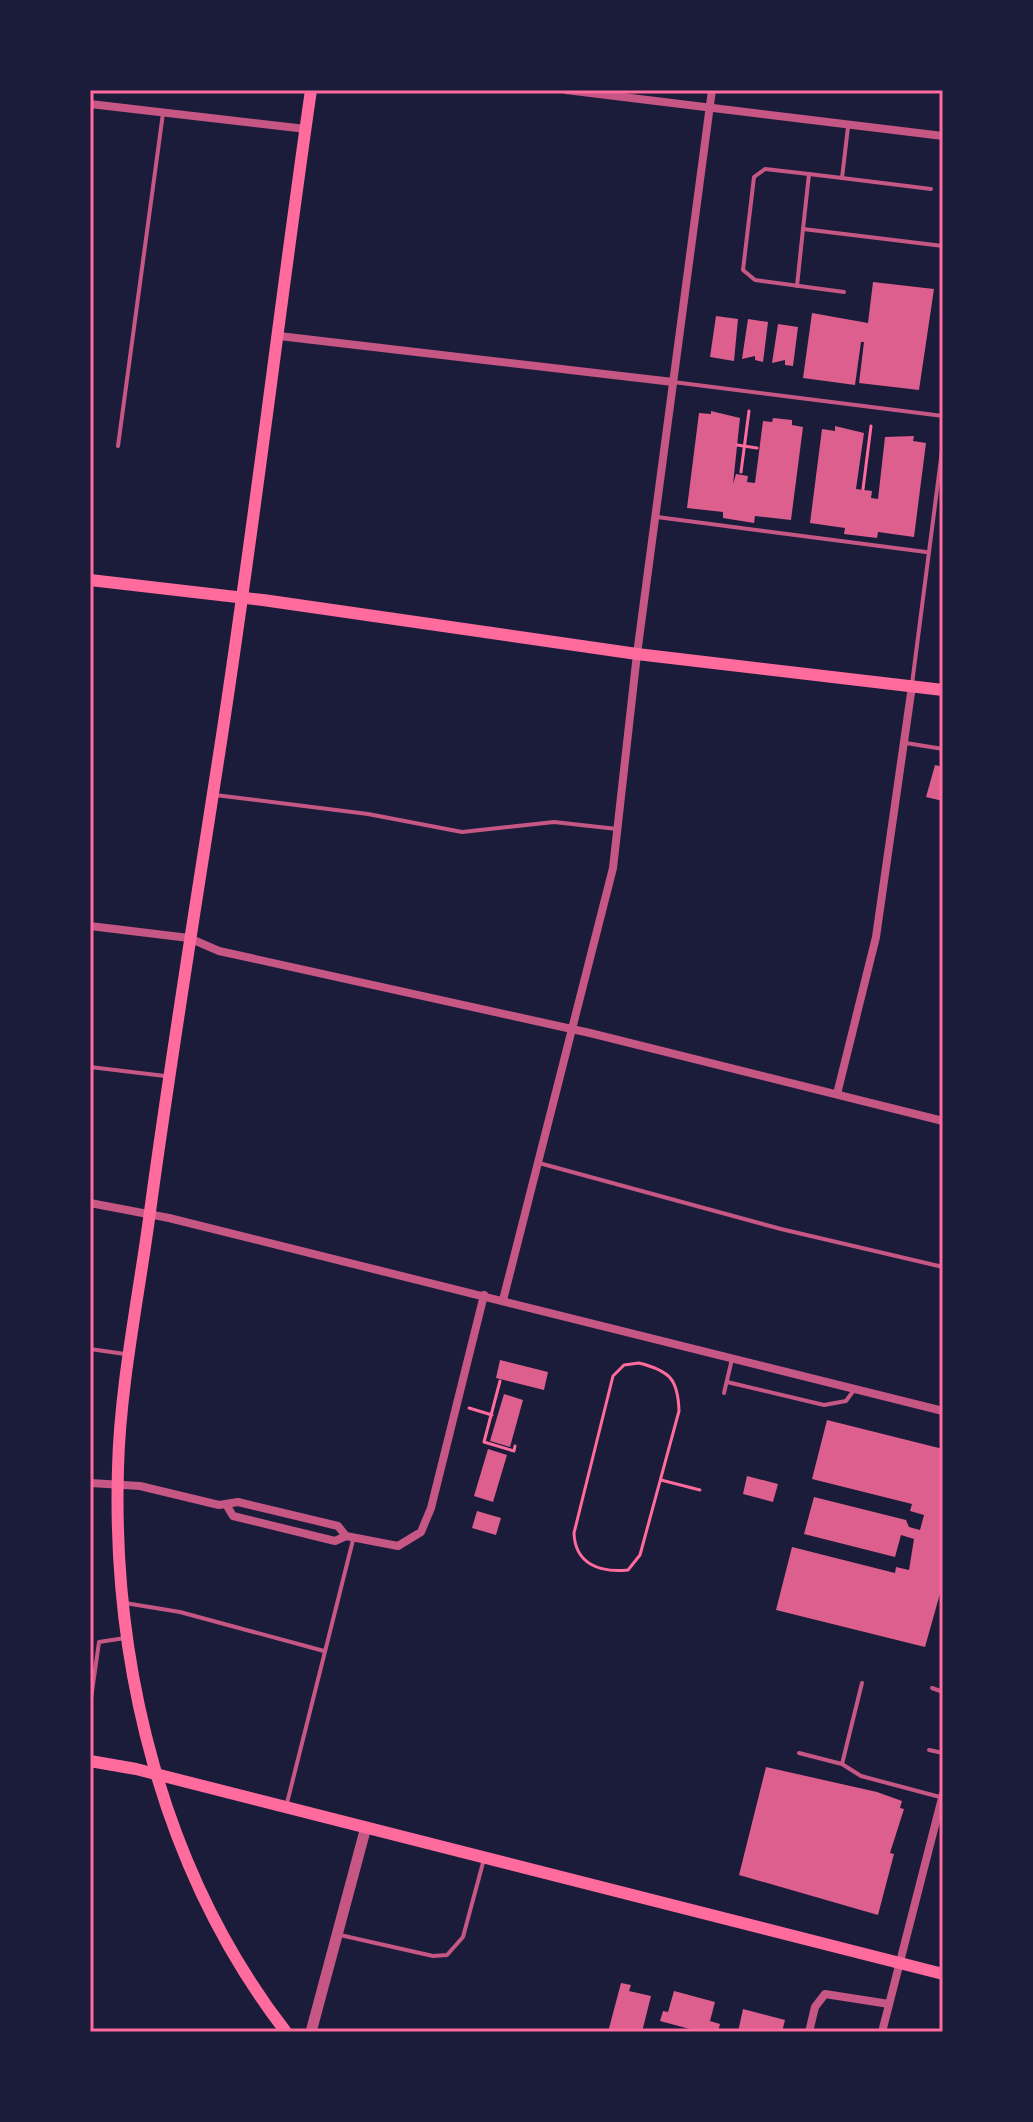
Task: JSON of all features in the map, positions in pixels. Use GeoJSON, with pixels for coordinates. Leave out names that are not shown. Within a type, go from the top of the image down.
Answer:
{"type":"FeatureCollection","features":[{"type":"Feature","properties":{"kind":"main road"},"geometry":{"type":"LineString","coordinates":[[286,2032],[217,1922],[180,1842],[157,1775],[141,1717],[126,1631],[118,1484],[131,1355],[168,1077],[213,795],[311,90]]}},
{"type":"Feature","properties":{"kind":"main road"},"geometry":{"type":"LineString","coordinates":[[90,580],[241,597],[637,654],[943,690]]}},
{"type":"Feature","properties":{"kind":"main road"},"geometry":{"type":"LineString","coordinates":[[90,1761],[286,1807],[943,1974]]}},
{"type":"Feature","properties":{"kind":"street"},"geometry":{"type":"LineString","coordinates":[[566,90],[943,136]]}},
{"type":"Feature","properties":{"kind":"street"},"geometry":{"type":"LineString","coordinates":[[503,1300],[613,868],[637,654],[712,90]]}},
{"type":"Feature","properties":{"kind":"street"},"geometry":{"type":"LineString","coordinates":[[90,104],[306,129]]}},
{"type":"Feature","properties":{"kind":"street"},"geometry":{"type":"LineString","coordinates":[[279,336],[673,382]]}},
{"type":"Feature","properties":{"kind":"street"},"geometry":{"type":"LineString","coordinates":[[837,1094],[876,937],[912,686]]}},
{"type":"Feature","properties":{"kind":"street"},"geometry":{"type":"LineString","coordinates":[[90,926],[189,938],[219,951],[572,1029],[943,1121]]}},
{"type":"Feature","properties":{"kind":"street"},"geometry":{"type":"LineString","coordinates":[[90,1203],[150,1213],[943,1411]]}},
{"type":"Feature","properties":{"kind":"street"},"geometry":{"type":"LineString","coordinates":[[90,1483],[118,1484],[227,1506],[238,1502],[338,1526],[350,1536],[398,1546],[421,1532],[431,1508],[484,1295]]}},
{"type":"Feature","properties":{"kind":"street"},"geometry":{"type":"LineString","coordinates":[[227,1506],[233,1516],[335,1541],[350,1536]]}},
{"type":"Feature","properties":{"kind":"street"},"geometry":{"type":"LineString","coordinates":[[882,2032],[943,1796]]}},
{"type":"Feature","properties":{"kind":"street"},"geometry":{"type":"LineString","coordinates":[[311,2032],[366,1827]]}},
{"type":"Feature","properties":{"kind":"street"},"geometry":{"type":"LineString","coordinates":[[809,2032],[815,2007],[825,1994],[889,2004]]}},
{"type":"Feature","properties":{"kind":"lane"},"geometry":{"type":"LineString","coordinates":[[118,446],[163,113]]}},
{"type":"Feature","properties":{"kind":"lane"},"geometry":{"type":"LineString","coordinates":[[842,178],[848,125]]}},
{"type":"Feature","properties":{"kind":"lane"},"geometry":{"type":"LineString","coordinates":[[844,292],[755,280],[743,270],[757,172],[765,169],[931,189]]}},
{"type":"Feature","properties":{"kind":"lane"},"geometry":{"type":"LineString","coordinates":[[797,286],[809,174]]}},
{"type":"Feature","properties":{"kind":"lane"},"geometry":{"type":"LineString","coordinates":[[803,229],[943,246]]}},
{"type":"Feature","properties":{"kind":"lane"},"geometry":{"type":"LineString","coordinates":[[673,382],[943,416]]}},
{"type":"Feature","properties":{"kind":"lane"},"geometry":{"type":"LineString","coordinates":[[912,686],[926,552],[943,443]]}},
{"type":"Feature","properties":{"kind":"lane"},"geometry":{"type":"LineString","coordinates":[[657,517],[926,552]]}},
{"type":"Feature","properties":{"kind":"lane"},"geometry":{"type":"LineString","coordinates":[[904,743],[943,749]]}},
{"type":"Feature","properties":{"kind":"lane"},"geometry":{"type":"LineString","coordinates":[[213,795],[368,814],[462,832],[554,822],[617,829]]}},
{"type":"Feature","properties":{"kind":"lane"},"geometry":{"type":"LineString","coordinates":[[90,1067],[168,1077]]}},
{"type":"Feature","properties":{"kind":"lane"},"geometry":{"type":"LineString","coordinates":[[538,1163],[781,1229],[943,1267]]}},
{"type":"Feature","properties":{"kind":"lane"},"geometry":{"type":"LineString","coordinates":[[90,1349],[131,1355]]}},
{"type":"Feature","properties":{"kind":"lane"},"geometry":{"type":"LineString","coordinates":[[724,1393],[732,1357]]}},
{"type":"Feature","properties":{"kind":"lane"},"geometry":{"type":"LineString","coordinates":[[727,1382],[824,1405],[846,1401],[856,1388]]}},
{"type":"Feature","properties":{"kind":"lane"},"geometry":{"type":"LineString","coordinates":[[286,1807],[350,1536]]}},
{"type":"Feature","properties":{"kind":"lane"},"geometry":{"type":"LineString","coordinates":[[123,1603],[180,1612],[324,1651]]}},
{"type":"Feature","properties":{"kind":"lane"},"geometry":{"type":"LineString","coordinates":[[90,1706],[99,1642],[126,1631]]}},
{"type":"Feature","properties":{"kind":"lane"},"geometry":{"type":"LineString","coordinates":[[842,1764],[862,1683]]}},
{"type":"Feature","properties":{"kind":"lane"},"geometry":{"type":"LineString","coordinates":[[932,1688],[943,1692]]}},
{"type":"Feature","properties":{"kind":"lane"},"geometry":{"type":"LineString","coordinates":[[929,1750],[943,1753]]}},
{"type":"Feature","properties":{"kind":"lane"},"geometry":{"type":"LineString","coordinates":[[799,1753],[842,1764],[861,1776],[943,1796]]}},
{"type":"Feature","properties":{"kind":"lane"},"geometry":{"type":"LineString","coordinates":[[338,1935],[433,1956],[447,1955],[463,1937],[485,1857]]}},
{"type":"Feature","properties":{"kind":"path"},"geometry":{"type":"LineString","coordinates":[[741,472],[749,411]]}},
{"type":"Feature","properties":{"kind":"path"},"geometry":{"type":"LineString","coordinates":[[863,489],[871,426]]}},
{"type":"Feature","properties":{"kind":"path"},"geometry":{"type":"LineString","coordinates":[[737,445],[757,448]]}},
{"type":"Feature","properties":{"kind":"path"},"geometry":{"type":"LineString","coordinates":[[639,1363],[661,1368],[676,1383],[679,1411],[661,1480],[640,1555],[628,1570],[609,1572],[585,1563],[574,1545],[574,1533],[613,1376],[624,1365],[639,1363]]}},
{"type":"Feature","properties":{"kind":"path"},"geometry":{"type":"LineString","coordinates":[[500,1381],[484,1442],[514,1451],[515,1446]]}},
{"type":"Feature","properties":{"kind":"path"},"geometry":{"type":"LineString","coordinates":[[458,1405],[492,1415]]}},
{"type":"Feature","properties":{"kind":"path"},"geometry":{"type":"LineString","coordinates":[[661,1480],[700,1490]]}},
{"type":"Feature","properties":{"kind":"building"},"geometry":{"type":"Polygon","coordinates":[[[873,282],[934,289],[919,390],[859,383],[864,342],[861,342],[855,385],[803,378],[812,313],[868,323],[873,282]]]}},
{"type":"Feature","properties":{"kind":"building"},"geometry":{"type":"Polygon","coordinates":[[[716,316],[738,319],[734,361],[710,357],[716,316]]]}},
{"type":"Feature","properties":{"kind":"building"},"geometry":{"type":"Polygon","coordinates":[[[748,319],[768,322],[763,362],[755,360],[755,356],[742,359],[748,319]]]}},
{"type":"Feature","properties":{"kind":"building"},"geometry":{"type":"Polygon","coordinates":[[[778,324],[798,327],[793,366],[785,365],[785,360],[772,363],[778,324]]]}},
{"type":"Feature","properties":{"kind":"building"},"geometry":{"type":"Polygon","coordinates":[[[711,411],[740,418],[733,484],[736,474],[748,476],[747,482],[755,483],[763,421],[772,422],[773,418],[792,420],[792,425],[803,427],[791,520],[755,516],[754,523],[723,518],[723,512],[687,508],[699,413],[711,414],[711,411]]]}},
{"type":"Feature","properties":{"kind":"building"},"geometry":{"type":"Polygon","coordinates":[[[835,426],[864,433],[856,489],[872,491],[871,498],[878,499],[885,437],[914,436],[913,441],[926,443],[914,537],[878,532],[877,538],[844,534],[845,528],[810,523],[822,429],[835,431],[835,426]]]}},
{"type":"Feature","properties":{"kind":"building"},"geometry":{"type":"Polygon","coordinates":[[[935,765],[943,767],[943,801],[926,797],[935,765]]]}},
{"type":"Feature","properties":{"kind":"building"},"geometry":{"type":"Polygon","coordinates":[[[500,1360],[548,1372],[544,1390],[496,1378],[500,1360]]]}},
{"type":"Feature","properties":{"kind":"building"},"geometry":{"type":"Polygon","coordinates":[[[504,1394],[523,1400],[510,1447],[490,1441],[504,1394]]]}},
{"type":"Feature","properties":{"kind":"building"},"geometry":{"type":"Polygon","coordinates":[[[827,1420],[943,1449],[943,1583],[925,1647],[776,1610],[792,1547],[895,1573],[896,1567],[909,1570],[914,1539],[901,1535],[895,1557],[804,1534],[814,1497],[906,1520],[909,1527],[920,1530],[924,1515],[910,1511],[912,1504],[812,1479],[827,1420]]]}},
{"type":"Feature","properties":{"kind":"building"},"geometry":{"type":"Polygon","coordinates":[[[488,1449],[507,1455],[493,1502],[474,1496],[488,1449]]]}},
{"type":"Feature","properties":{"kind":"building"},"geometry":{"type":"Polygon","coordinates":[[[747,1476],[778,1484],[773,1502],[743,1494],[747,1476]]]}},
{"type":"Feature","properties":{"kind":"building"},"geometry":{"type":"Polygon","coordinates":[[[477,1511],[501,1518],[496,1535],[472,1528],[477,1511]]]}},
{"type":"Feature","properties":{"kind":"building"},"geometry":{"type":"Polygon","coordinates":[[[766,1767],[877,1792],[902,1801],[900,1808],[904,1809],[890,1853],[894,1854],[878,1915],[739,1875],[766,1767]]]}},
{"type":"Feature","properties":{"kind":"building"},"geometry":{"type":"Polygon","coordinates":[[[621,1983],[631,1985],[629,1991],[651,1996],[642,2032],[608,2032],[621,1983]]]}},
{"type":"Feature","properties":{"kind":"building"},"geometry":{"type":"Polygon","coordinates":[[[674,1991],[715,2002],[710,2021],[720,2024],[718,2032],[701,2032],[660,2021],[663,2011],[668,2012],[674,1991]]]}},
{"type":"Feature","properties":{"kind":"building"},"geometry":{"type":"Polygon","coordinates":[[[743,2009],[785,2020],[782,2032],[738,2032],[743,2009]]]}}]}
